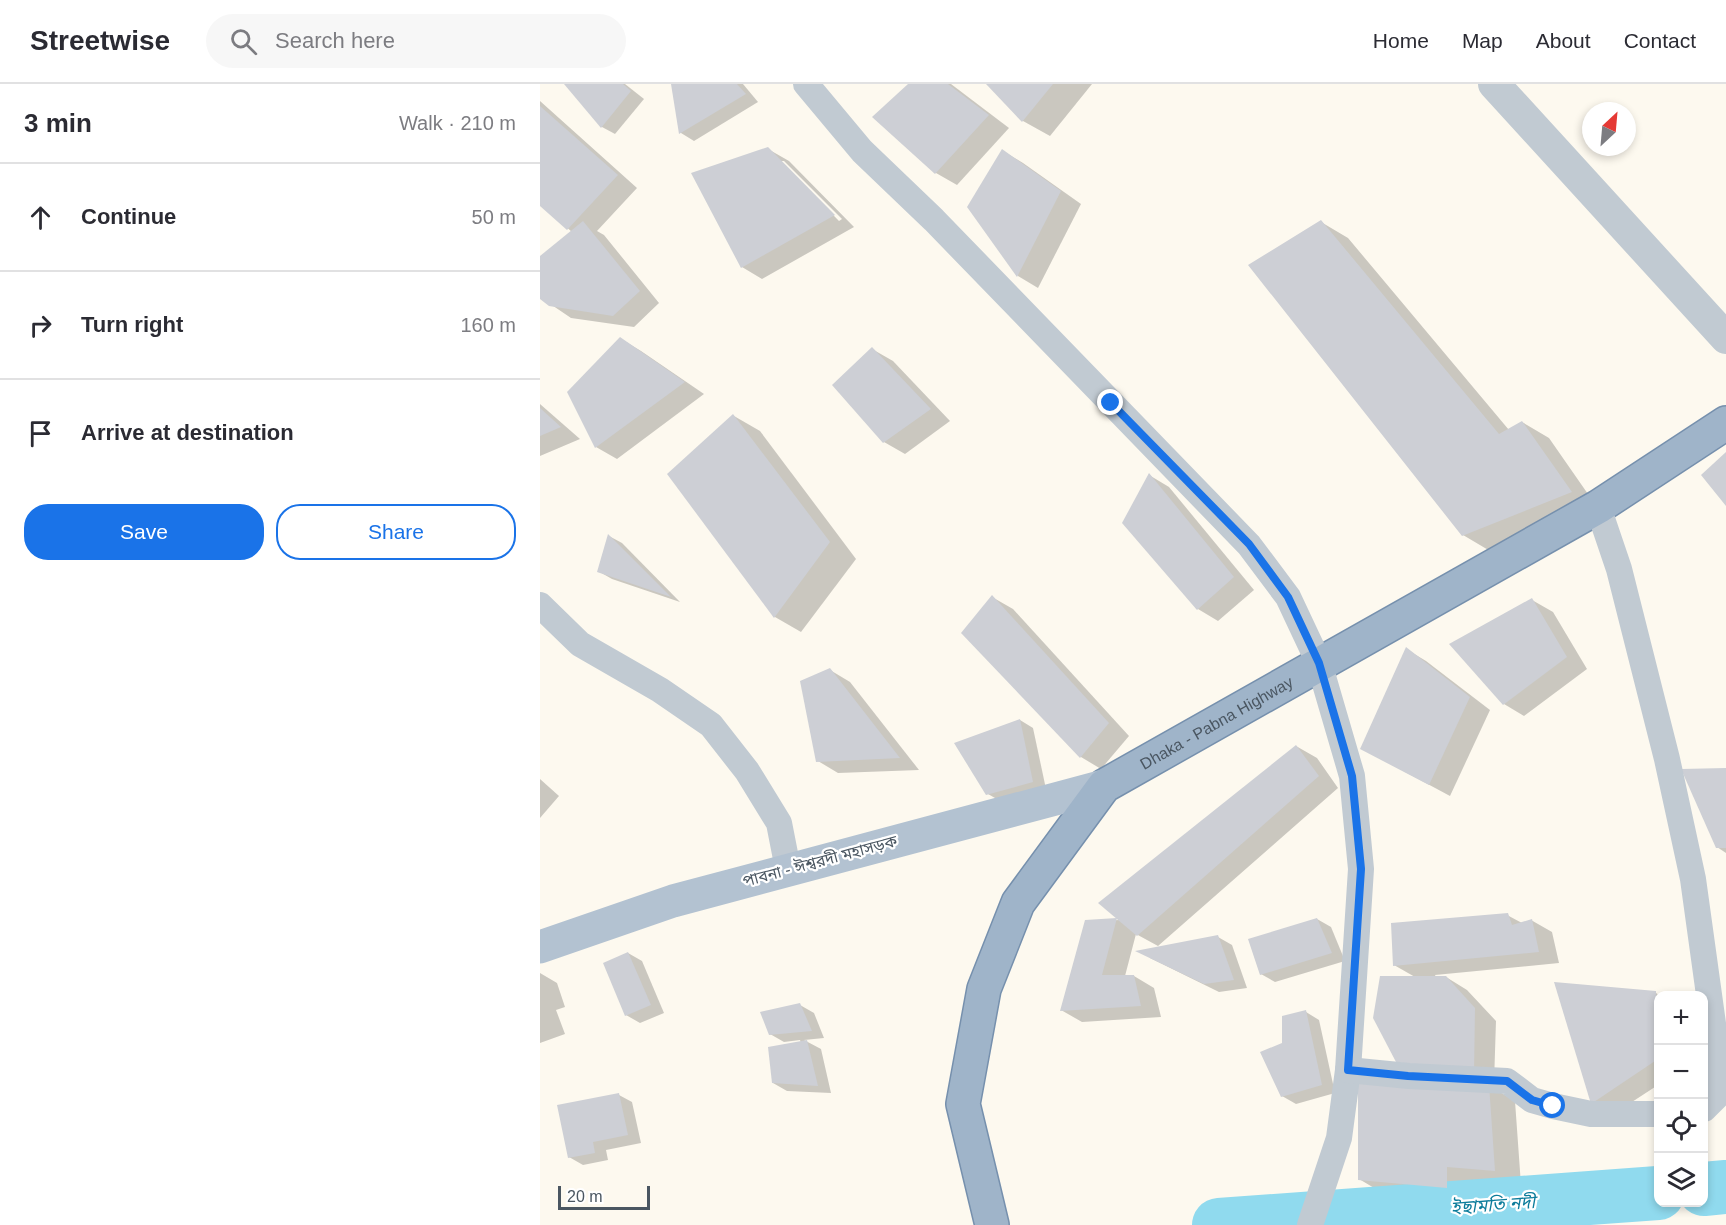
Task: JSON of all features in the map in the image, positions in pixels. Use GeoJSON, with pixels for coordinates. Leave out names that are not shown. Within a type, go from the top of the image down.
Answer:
{"type":"FeatureCollection","features":[{"type":"Feature","properties":{"kind":"highway","name":"Dhaka - Pabna Highway"},"geometry":{"type":"LineString","coordinates":[[992,1225],[963,1104],[984,988],[1018,903],[1104,786],[1598,507],[1726,423]]}},
{"type":"Feature","properties":{"kind":"main road","name":"পাবনা - ঈশ্বরদী মহাসড়ক"},"geometry":{"type":"LineString","coordinates":[[540,947],[673,901],[1104,786]]}},
{"type":"Feature","properties":{"kind":"street"},"geometry":{"type":"LineString","coordinates":[[806,84],[862,151],[934,220],[1249,544],[1288,597],[1319,663],[1352,776],[1361,869],[1348,1070],[1340,1138],[1310,1225]]}},
{"type":"Feature","properties":{"kind":"street"},"geometry":{"type":"LineString","coordinates":[[1494,84],[1726,338]]}},
{"type":"Feature","properties":{"kind":"street"},"geometry":{"type":"LineString","coordinates":[[1598,507],[1619,569],[1667,759],[1693,879],[1719,1067],[1717,1096],[1708,1105]]}},
{"type":"Feature","properties":{"kind":"street"},"geometry":{"type":"LineString","coordinates":[[540,605],[580,644],[660,690],[711,724],[747,771],[778,823],[788,870]]}},
{"type":"Feature","properties":{"kind":"street"},"geometry":{"type":"LineString","coordinates":[[1348,1070],[1408,1076],[1507,1081],[1532,1100],[1563,1108],[1591,1114],[1654,1114]]}},
{"type":"Feature","properties":{"kind":"shaded area"},"geometry":{"type":"Polygon","coordinates":[[[540,84],[1726,84],[1726,1225],[540,1225],[540,84]]]}},
{"type":"Feature","properties":{"kind":"building"},"geometry":{"type":"Polygon","coordinates":[[[564,84],[623,84],[631,91],[601,128],[564,84]]]}},
{"type":"Feature","properties":{"kind":"building"},"geometry":{"type":"Polygon","coordinates":[[[671,84],[737,84],[746,94],[679,134],[671,84]]]}},
{"type":"Feature","properties":{"kind":"building"},"geometry":{"type":"Polygon","coordinates":[[[908,84],[948,84],[989,115],[935,174],[872,117],[908,84]]]}},
{"type":"Feature","properties":{"kind":"building"},"geometry":{"type":"Polygon","coordinates":[[[986,84],[1053,84],[1022,122],[986,84]]]}},
{"type":"Feature","properties":{"kind":"building"},"geometry":{"type":"Polygon","coordinates":[[[540,106],[618,175],[567,230],[540,206],[540,106]]]}},
{"type":"Feature","properties":{"kind":"building"},"geometry":{"type":"Polygon","coordinates":[[[768,147],[835,215],[741,268],[691,173],[768,147]]]}},
{"type":"Feature","properties":{"kind":"building"},"geometry":{"type":"Polygon","coordinates":[[[1002,149],[1061,191],[1017,277],[967,207],[1002,149]]]}},
{"type":"Feature","properties":{"kind":"building"},"geometry":{"type":"Polygon","coordinates":[[[1321,220],[1499,434],[1522,421],[1572,492],[1462,536],[1248,265],[1321,220]]]}},
{"type":"Feature","properties":{"kind":"building"},"geometry":{"type":"Polygon","coordinates":[[[583,221],[640,291],[613,316],[549,306],[540,299],[540,256],[583,221]]]}},
{"type":"Feature","properties":{"kind":"building"},"geometry":{"type":"Polygon","coordinates":[[[620,337],[685,382],[595,448],[567,392],[620,337]]]}},
{"type":"Feature","properties":{"kind":"building"},"geometry":{"type":"Polygon","coordinates":[[[872,347],[931,409],[883,443],[832,385],[872,347]]]}},
{"type":"Feature","properties":{"kind":"building"},"geometry":{"type":"Polygon","coordinates":[[[540,408],[561,427],[540,436],[540,408]]]}},
{"type":"Feature","properties":{"kind":"building"},"geometry":{"type":"Polygon","coordinates":[[[733,414],[830,542],[774,618],[667,474],[733,414]]]}},
{"type":"Feature","properties":{"kind":"building"},"geometry":{"type":"Polygon","coordinates":[[[1726,452],[1726,506],[1701,475],[1726,452]]]}},
{"type":"Feature","properties":{"kind":"building"},"geometry":{"type":"Polygon","coordinates":[[[1149,473],[1234,577],[1197,610],[1122,523],[1149,473]]]}},
{"type":"Feature","properties":{"kind":"building"},"geometry":{"type":"Polygon","coordinates":[[[608,534],[671,597],[597,572],[608,534]]]}},
{"type":"Feature","properties":{"kind":"building"},"geometry":{"type":"Polygon","coordinates":[[[992,595],[1109,723],[1080,758],[961,633],[992,595]]]}},
{"type":"Feature","properties":{"kind":"building"},"geometry":{"type":"Polygon","coordinates":[[[1532,598],[1567,657],[1503,705],[1449,644],[1532,598]]]}},
{"type":"Feature","properties":{"kind":"building"},"geometry":{"type":"Polygon","coordinates":[[[1406,647],[1470,697],[1429,785],[1360,749],[1406,647]]]}},
{"type":"Feature","properties":{"kind":"building"},"geometry":{"type":"Polygon","coordinates":[[[830,668],[900,758],[816,762],[800,681],[830,668]]]}},
{"type":"Feature","properties":{"kind":"building"},"geometry":{"type":"Polygon","coordinates":[[[1020,719],[1033,782],[986,795],[954,743],[1020,719]]]}},
{"type":"Feature","properties":{"kind":"building"},"geometry":{"type":"Polygon","coordinates":[[[1296,745],[1319,776],[1137,936],[1098,903],[1296,745]]]}},
{"type":"Feature","properties":{"kind":"building"},"geometry":{"type":"Polygon","coordinates":[[[1726,768],[1726,848],[1716,848],[1681,769],[1726,768]]]}},
{"type":"Feature","properties":{"kind":"building"},"geometry":{"type":"Polygon","coordinates":[[[1508,913],[1512,925],[1532,919],[1539,952],[1393,966],[1391,923],[1508,913]]]}},
{"type":"Feature","properties":{"kind":"building"},"geometry":{"type":"Polygon","coordinates":[[[1117,918],[1102,975],[1134,975],[1141,1006],[1060,1011],[1085,920],[1117,918]]]}},
{"type":"Feature","properties":{"kind":"building"},"geometry":{"type":"Polygon","coordinates":[[[1317,918],[1332,953],[1260,975],[1248,939],[1317,918]]]}},
{"type":"Feature","properties":{"kind":"building"},"geometry":{"type":"Polygon","coordinates":[[[1218,935],[1234,980],[1204,984],[1135,951],[1218,935]]]}},
{"type":"Feature","properties":{"kind":"building"},"geometry":{"type":"Polygon","coordinates":[[[628,952],[651,1005],[625,1016],[603,963],[628,952]]]}},
{"type":"Feature","properties":{"kind":"building"},"geometry":{"type":"Polygon","coordinates":[[[1380,976],[1446,976],[1475,1008],[1474,1072],[1396,1062],[1373,1018],[1380,976]]]}},
{"type":"Feature","properties":{"kind":"building"},"geometry":{"type":"Polygon","coordinates":[[[1554,982],[1656,991],[1654,991],[1654,1062],[1591,1104],[1554,982]]]}},
{"type":"Feature","properties":{"kind":"building"},"geometry":{"type":"Polygon","coordinates":[[[800,1003],[812,1031],[769,1035],[760,1012],[800,1003]]]}},
{"type":"Feature","properties":{"kind":"building"},"geometry":{"type":"Polygon","coordinates":[[[1306,1010],[1322,1085],[1281,1097],[1260,1052],[1282,1043],[1282,1016],[1306,1010]]]}},
{"type":"Feature","properties":{"kind":"building"},"geometry":{"type":"Polygon","coordinates":[[[807,1040],[818,1086],[772,1083],[768,1047],[807,1040]]]}},
{"type":"Feature","properties":{"kind":"building"},"geometry":{"type":"Polygon","coordinates":[[[1358,1082],[1489,1084],[1495,1171],[1447,1167],[1447,1188],[1358,1180],[1358,1082]]]}},
{"type":"Feature","properties":{"kind":"building"},"geometry":{"type":"Polygon","coordinates":[[[619,1093],[628,1135],[593,1142],[595,1153],[568,1158],[557,1105],[619,1093]]]}},
{"type":"Feature","properties":{"kind":"waterway","name":"ইছামতি নদী"},"geometry":{"type":"LineString","coordinates":[[1708,1189],[1726,1187]]}},
{"type":"Feature","properties":{"kind":"waterway","name":"ইছামতি নদী"},"geometry":{"type":"LineString","coordinates":[[1219,1225],[1654,1193]]}},
{"type":"Feature","properties":{"kind":"route"},"geometry":{"type":"LineString","coordinates":[[1111,403],[1249,544],[1288,597],[1319,663],[1352,776],[1361,869],[1348,1070],[1408,1076],[1507,1081],[1532,1100],[1553,1106]]}}]}
